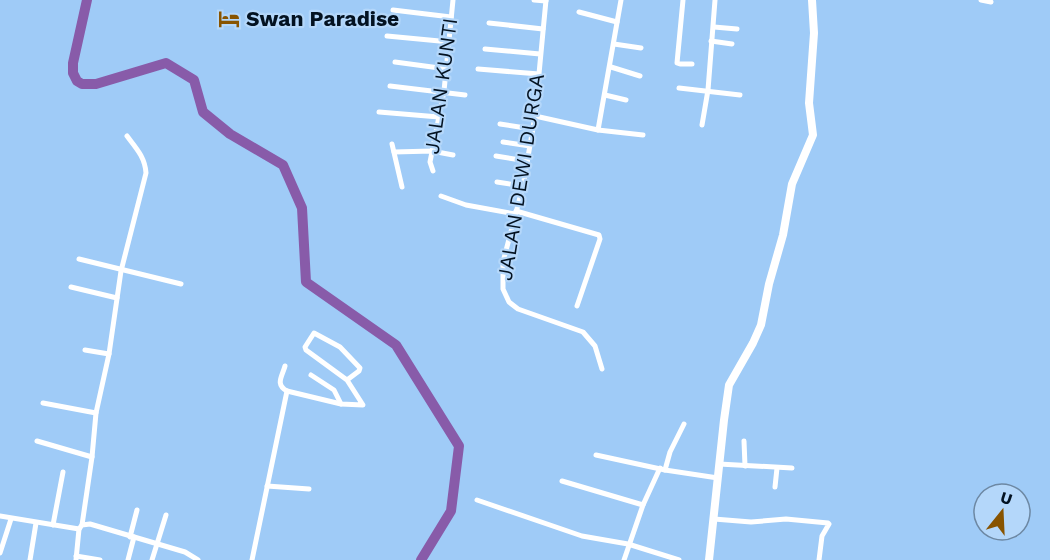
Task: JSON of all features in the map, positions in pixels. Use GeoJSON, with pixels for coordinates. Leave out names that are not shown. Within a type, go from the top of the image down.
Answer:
{"type":"FeatureCollection","features":[{"type":"Feature","properties":{"kind":"street","name":"JALAN KUNTI"},"geometry":{"type":"LineString","coordinates":[[433,171],[430,162],[444,91],[453,0]]}},
{"type":"Feature","properties":{"kind":"street"},"geometry":{"type":"LineString","coordinates":[[534,0],[546,1]]}},
{"type":"Feature","properties":{"kind":"street"},"geometry":{"type":"LineString","coordinates":[[598,130],[611,67],[621,0]]}},
{"type":"Feature","properties":{"kind":"street"},"geometry":{"type":"LineString","coordinates":[[683,0],[677,63],[692,64]]}},
{"type":"Feature","properties":{"kind":"street"},"geometry":{"type":"LineString","coordinates":[[702,125],[708,90],[715,0]]}},
{"type":"Feature","properties":{"kind":"street"},"geometry":{"type":"LineString","coordinates":[[709,560],[729,385],[761,325],[769,284],[783,235],[792,184],[813,136],[809,103],[814,33],[812,0]]}},
{"type":"Feature","properties":{"kind":"street"},"geometry":{"type":"LineString","coordinates":[[981,0],[991,2]]}},
{"type":"Feature","properties":{"kind":"street","name":"JALAN DEWI DURGA"},"geometry":{"type":"LineString","coordinates":[[546,1],[535,116],[523,186],[502,272],[502,289],[506,297],[518,309],[583,332],[595,346],[602,369]]}},
{"type":"Feature","properties":{"kind":"street"},"geometry":{"type":"LineString","coordinates":[[393,10],[451,17]]}},
{"type":"Feature","properties":{"kind":"street"},"geometry":{"type":"LineString","coordinates":[[579,12],[617,22]]}},
{"type":"Feature","properties":{"kind":"street"},"geometry":{"type":"LineString","coordinates":[[489,23],[543,29]]}},
{"type":"Feature","properties":{"kind":"street"},"geometry":{"type":"LineString","coordinates":[[714,27],[737,29]]}},
{"type":"Feature","properties":{"kind":"street"},"geometry":{"type":"LineString","coordinates":[[387,36],[450,42]]}},
{"type":"Feature","properties":{"kind":"street"},"geometry":{"type":"LineString","coordinates":[[711,41],[732,44]]}},
{"type":"Feature","properties":{"kind":"street"},"geometry":{"type":"LineString","coordinates":[[614,44],[641,48]]}},
{"type":"Feature","properties":{"kind":"street"},"geometry":{"type":"LineString","coordinates":[[485,49],[540,54]]}},
{"type":"Feature","properties":{"kind":"street"},"geometry":{"type":"LineString","coordinates":[[395,62],[447,69]]}},
{"type":"Feature","properties":{"kind":"street"},"geometry":{"type":"LineString","coordinates":[[611,67],[640,76]]}},
{"type":"Feature","properties":{"kind":"street"},"geometry":{"type":"LineString","coordinates":[[478,69],[539,74]]}},
{"type":"Feature","properties":{"kind":"street"},"geometry":{"type":"LineString","coordinates":[[390,86],[465,95]]}},
{"type":"Feature","properties":{"kind":"street"},"geometry":{"type":"LineString","coordinates":[[680,88],[740,95]]}},
{"type":"Feature","properties":{"kind":"street"},"geometry":{"type":"LineString","coordinates":[[605,95],[626,100]]}},
{"type":"Feature","properties":{"kind":"street"},"geometry":{"type":"LineString","coordinates":[[379,112],[439,117]]}},
{"type":"Feature","properties":{"kind":"street"},"geometry":{"type":"LineString","coordinates":[[535,116],[598,130],[643,135]]}},
{"type":"Feature","properties":{"kind":"street"},"geometry":{"type":"LineString","coordinates":[[500,124],[532,129]]}},
{"type":"Feature","properties":{"kind":"street"},"geometry":{"type":"LineString","coordinates":[[100,560],[76,558],[92,457],[96,413],[109,354],[121,271],[146,173],[145,163],[140,153],[127,136]]}},
{"type":"Feature","properties":{"kind":"street"},"geometry":{"type":"LineString","coordinates":[[503,142],[530,146]]}},
{"type":"Feature","properties":{"kind":"street"},"geometry":{"type":"LineString","coordinates":[[392,144],[402,187]]}},
{"type":"Feature","properties":{"kind":"street"},"geometry":{"type":"LineString","coordinates":[[394,152],[432,151],[453,154]]}},
{"type":"Feature","properties":{"kind":"street"},"geometry":{"type":"LineString","coordinates":[[496,156],[527,161]]}},
{"type":"Feature","properties":{"kind":"street"},"geometry":{"type":"LineString","coordinates":[[497,182],[523,186]]}},
{"type":"Feature","properties":{"kind":"street"},"geometry":{"type":"LineString","coordinates":[[441,196],[466,205],[515,213],[599,235],[600,239],[578,306]]}},
{"type":"Feature","properties":{"kind":"street"},"geometry":{"type":"LineString","coordinates":[[79,259],[181,284]]}},
{"type":"Feature","properties":{"kind":"street"},"geometry":{"type":"LineString","coordinates":[[71,287],[117,298]]}},
{"type":"Feature","properties":{"kind":"street"},"geometry":{"type":"LineString","coordinates":[[285,366],[280,384],[281,388],[287,391],[341,404],[361,406],[363,404],[347,380],[306,350],[305,347],[313,333],[317,333],[340,347],[360,368],[347,380]]}},
{"type":"Feature","properties":{"kind":"street"},"geometry":{"type":"LineString","coordinates":[[85,350],[109,354]]}},
{"type":"Feature","properties":{"kind":"street"},"geometry":{"type":"LineString","coordinates":[[311,375],[334,390],[341,404]]}},
{"type":"Feature","properties":{"kind":"street"},"geometry":{"type":"LineString","coordinates":[[252,560],[287,391]]}},
{"type":"Feature","properties":{"kind":"street"},"geometry":{"type":"LineString","coordinates":[[43,403],[96,413]]}},
{"type":"Feature","properties":{"kind":"street"},"geometry":{"type":"LineString","coordinates":[[624,560],[643,505],[684,424]]}},
{"type":"Feature","properties":{"kind":"street"},"geometry":{"type":"LineString","coordinates":[[37,441],[92,457]]}},
{"type":"Feature","properties":{"kind":"street"},"geometry":{"type":"LineString","coordinates":[[744,441],[745,466]]}},
{"type":"Feature","properties":{"kind":"street"},"geometry":{"type":"LineString","coordinates":[[596,455],[718,478]]}},
{"type":"Feature","properties":{"kind":"street"},"geometry":{"type":"LineString","coordinates":[[719,464],[792,468]]}},
{"type":"Feature","properties":{"kind":"street"},"geometry":{"type":"LineString","coordinates":[[775,487],[777,468]]}},
{"type":"Feature","properties":{"kind":"street"},"geometry":{"type":"LineString","coordinates":[[53,525],[63,472]]}},
{"type":"Feature","properties":{"kind":"street"},"geometry":{"type":"LineString","coordinates":[[562,481],[643,505]]}},
{"type":"Feature","properties":{"kind":"street"},"geometry":{"type":"LineString","coordinates":[[267,486],[309,489]]}},
{"type":"Feature","properties":{"kind":"street"},"geometry":{"type":"LineString","coordinates":[[477,500],[582,536],[628,544],[679,560]]}},
{"type":"Feature","properties":{"kind":"street"},"geometry":{"type":"LineString","coordinates":[[129,560],[137,510]]}},
{"type":"Feature","properties":{"kind":"street"},"geometry":{"type":"LineString","coordinates":[[152,560],[166,515]]}},
{"type":"Feature","properties":{"kind":"street"},"geometry":{"type":"LineString","coordinates":[[0,516],[53,525],[80,527],[90,524],[185,552],[198,560]]}},
{"type":"Feature","properties":{"kind":"street"},"geometry":{"type":"LineString","coordinates":[[0,553],[11,519]]}},
{"type":"Feature","properties":{"kind":"street"},"geometry":{"type":"LineString","coordinates":[[714,519],[751,522],[786,519],[828,523],[822,536],[819,560]]}},
{"type":"Feature","properties":{"kind":"street"},"geometry":{"type":"LineString","coordinates":[[30,560],[36,522]]}},
{"type":"Feature","properties":{"kind":"waterway"},"geometry":{"type":"LineString","coordinates":[[87,0],[73,63],[73,73],[77,81],[82,84],[96,84],[166,63],[194,80],[203,112],[230,134],[283,165],[302,208],[306,282],[396,345],[459,446],[451,511],[421,560]]}},
{"type":"Feature","properties":{"kind":"place","name":"Swan Paradise"},"geometry":{"type":"Point","coordinates":[229,19]}}]}
